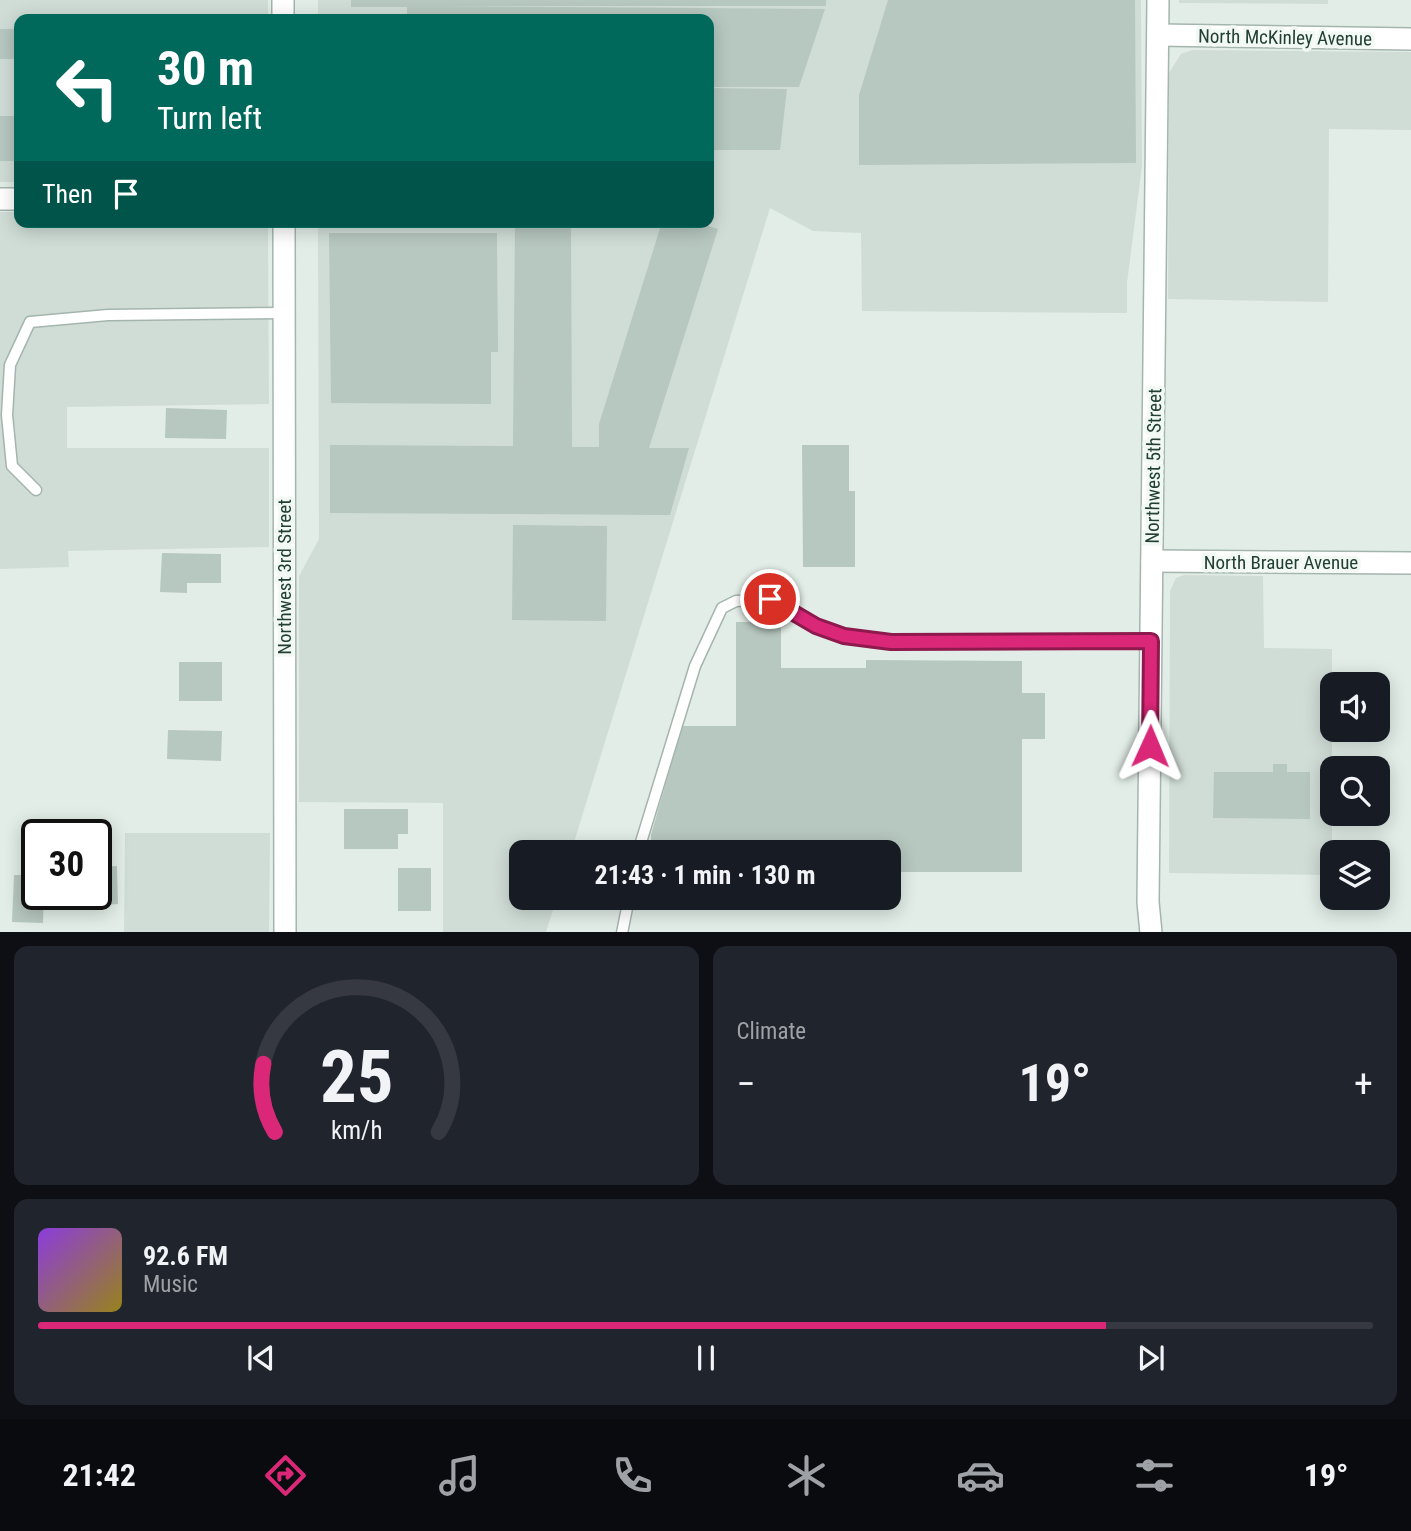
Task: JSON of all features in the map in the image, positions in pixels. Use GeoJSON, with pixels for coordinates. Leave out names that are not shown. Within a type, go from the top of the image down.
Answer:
{"type":"FeatureCollection","features":[{"type":"Feature","properties":{"kind":"street","name":"Northwest 5th Street"},"geometry":{"type":"LineString","coordinates":[[1151,932],[1148,902],[1158,0]]}},
{"type":"Feature","properties":{"kind":"street","name":"North McKinley Avenue"},"geometry":{"type":"LineString","coordinates":[[1158,35],[1411,39]]}},
{"type":"Feature","properties":{"kind":"street","name":"Northwest 3rd Street"},"geometry":{"type":"LineString","coordinates":[[284,228],[285,932]]}},
{"type":"Feature","properties":{"kind":"street","name":"North Brauer Avenue"},"geometry":{"type":"LineString","coordinates":[[1152,561],[1411,562]]}},
{"type":"Feature","properties":{"kind":"lane"},"geometry":{"type":"LineString","coordinates":[[36,490],[12,466],[8,415],[10,365],[30,322],[108,315],[284,313]]}},
{"type":"Feature","properties":{"kind":"lane"},"geometry":{"type":"LineString","coordinates":[[642,840],[695,666],[722,608],[736,601],[770,599],[816,626],[844,636],[891,642],[1151,641]]}},
{"type":"Feature","properties":{"kind":"lane"},"geometry":{"type":"LineString","coordinates":[[622,932],[627,910]]}},
{"type":"Feature","properties":{"kind":"shaded area"},"geometry":{"type":"Polygon","coordinates":[[[0,0],[268,0],[268,14],[14,14],[14,182],[0,182],[0,0]]]}},
{"type":"Feature","properties":{"kind":"shaded area"},"geometry":{"type":"Polygon","coordinates":[[[318,0],[1141,0],[1142,166],[1127,283],[1127,313],[862,311],[861,233],[813,231],[770,208],[575,840],[509,840],[509,910],[553,910],[546,932],[443,932],[443,803],[299,802],[299,576],[319,539],[318,228],[714,228],[714,14],[318,14],[318,0]]]}},
{"type":"Feature","properties":{"kind":"shaded area"},"geometry":{"type":"Polygon","coordinates":[[[1179,0],[1328,0],[1328,4],[1179,3],[1179,0]]]}},
{"type":"Feature","properties":{"kind":"shaded area"},"geometry":{"type":"Polygon","coordinates":[[[1193,50],[1411,52],[1411,130],[1329,129],[1328,302],[1168,299],[1169,73],[1181,54],[1193,50]]]}},
{"type":"Feature","properties":{"kind":"shaded area"},"geometry":{"type":"Polygon","coordinates":[[[0,212],[14,212],[14,228],[268,228],[269,404],[67,407],[67,448],[269,448],[269,547],[68,551],[69,567],[0,569],[0,212]]]}},
{"type":"Feature","properties":{"kind":"shaded area"},"geometry":{"type":"Polygon","coordinates":[[[1184,575],[1263,576],[1264,648],[1332,649],[1332,672],[1320,672],[1320,742],[1332,742],[1332,756],[1320,756],[1320,826],[1332,826],[1332,840],[1320,840],[1320,875],[1169,873],[1170,591],[1176,578],[1184,575]]]}},
{"type":"Feature","properties":{"kind":"shaded area"},"geometry":{"type":"Polygon","coordinates":[[[125,833],[270,833],[269,932],[124,932],[125,833]]]}},
{"type":"Feature","properties":{"kind":"building"},"geometry":{"type":"Polygon","coordinates":[[[351,0],[826,0],[826,6],[446,6],[825,9],[799,87],[714,87],[714,14],[407,14],[407,7],[351,7],[351,0]]]}},
{"type":"Feature","properties":{"kind":"building"},"geometry":{"type":"Polygon","coordinates":[[[888,0],[1135,0],[1136,163],[859,165],[859,95],[888,0]]]}},
{"type":"Feature","properties":{"kind":"building"},"geometry":{"type":"Polygon","coordinates":[[[0,29],[14,29],[14,59],[0,59],[0,29]]]}},
{"type":"Feature","properties":{"kind":"building"},"geometry":{"type":"Polygon","coordinates":[[[714,88],[787,89],[780,150],[714,150],[714,88]]]}},
{"type":"Feature","properties":{"kind":"building"},"geometry":{"type":"Polygon","coordinates":[[[0,116],[14,116],[14,161],[0,161],[0,116]]]}},
{"type":"Feature","properties":{"kind":"building"},"geometry":{"type":"Polygon","coordinates":[[[515,228],[571,228],[572,447],[599,447],[599,424],[660,228],[718,229],[649,448],[689,448],[670,515],[330,513],[330,445],[513,446],[515,228]]]}},
{"type":"Feature","properties":{"kind":"building"},"geometry":{"type":"Polygon","coordinates":[[[329,233],[497,233],[498,352],[491,352],[491,404],[331,403],[329,233]]]}},
{"type":"Feature","properties":{"kind":"building"},"geometry":{"type":"Polygon","coordinates":[[[166,408],[227,410],[226,439],[165,438],[166,408]]]}},
{"type":"Feature","properties":{"kind":"building"},"geometry":{"type":"Polygon","coordinates":[[[802,445],[849,445],[849,491],[855,491],[855,567],[803,567],[802,445]]]}},
{"type":"Feature","properties":{"kind":"building"},"geometry":{"type":"Polygon","coordinates":[[[513,525],[607,526],[606,621],[512,620],[513,525]]]}},
{"type":"Feature","properties":{"kind":"building"},"geometry":{"type":"Polygon","coordinates":[[[162,553],[221,554],[221,583],[187,583],[187,593],[160,592],[162,553]]]}},
{"type":"Feature","properties":{"kind":"building"},"geometry":{"type":"Polygon","coordinates":[[[736,622],[781,622],[781,668],[866,668],[866,660],[1022,661],[1022,693],[1045,693],[1045,739],[1022,739],[1022,872],[901,872],[901,840],[651,840],[682,726],[736,726],[736,622]]]}},
{"type":"Feature","properties":{"kind":"building"},"geometry":{"type":"Polygon","coordinates":[[[179,662],[222,662],[222,701],[179,701],[179,662]]]}},
{"type":"Feature","properties":{"kind":"building"},"geometry":{"type":"Polygon","coordinates":[[[168,730],[222,731],[221,761],[167,759],[168,730]]]}},
{"type":"Feature","properties":{"kind":"building"},"geometry":{"type":"Polygon","coordinates":[[[1273,764],[1287,764],[1287,772],[1310,772],[1310,819],[1213,818],[1214,772],[1273,772],[1273,764]]]}},
{"type":"Feature","properties":{"kind":"building"},"geometry":{"type":"Polygon","coordinates":[[[344,809],[408,809],[408,834],[398,834],[398,849],[344,849],[344,809]]]}},
{"type":"Feature","properties":{"kind":"building"},"geometry":{"type":"Polygon","coordinates":[[[112,866],[117,866],[118,904],[112,904],[112,866]]]}},
{"type":"Feature","properties":{"kind":"building"},"geometry":{"type":"Polygon","coordinates":[[[398,868],[431,868],[431,911],[398,911],[398,868]]]}},
{"type":"Feature","properties":{"kind":"building"},"geometry":{"type":"Polygon","coordinates":[[[14,875],[21,875],[21,910],[43,910],[43,923],[12,922],[14,875]]]}},
{"type":"Feature","properties":{"kind":"route"},"geometry":{"type":"LineString","coordinates":[[770,599],[816,626],[844,636],[891,642],[1151,641],[1150,746]]}}]}
